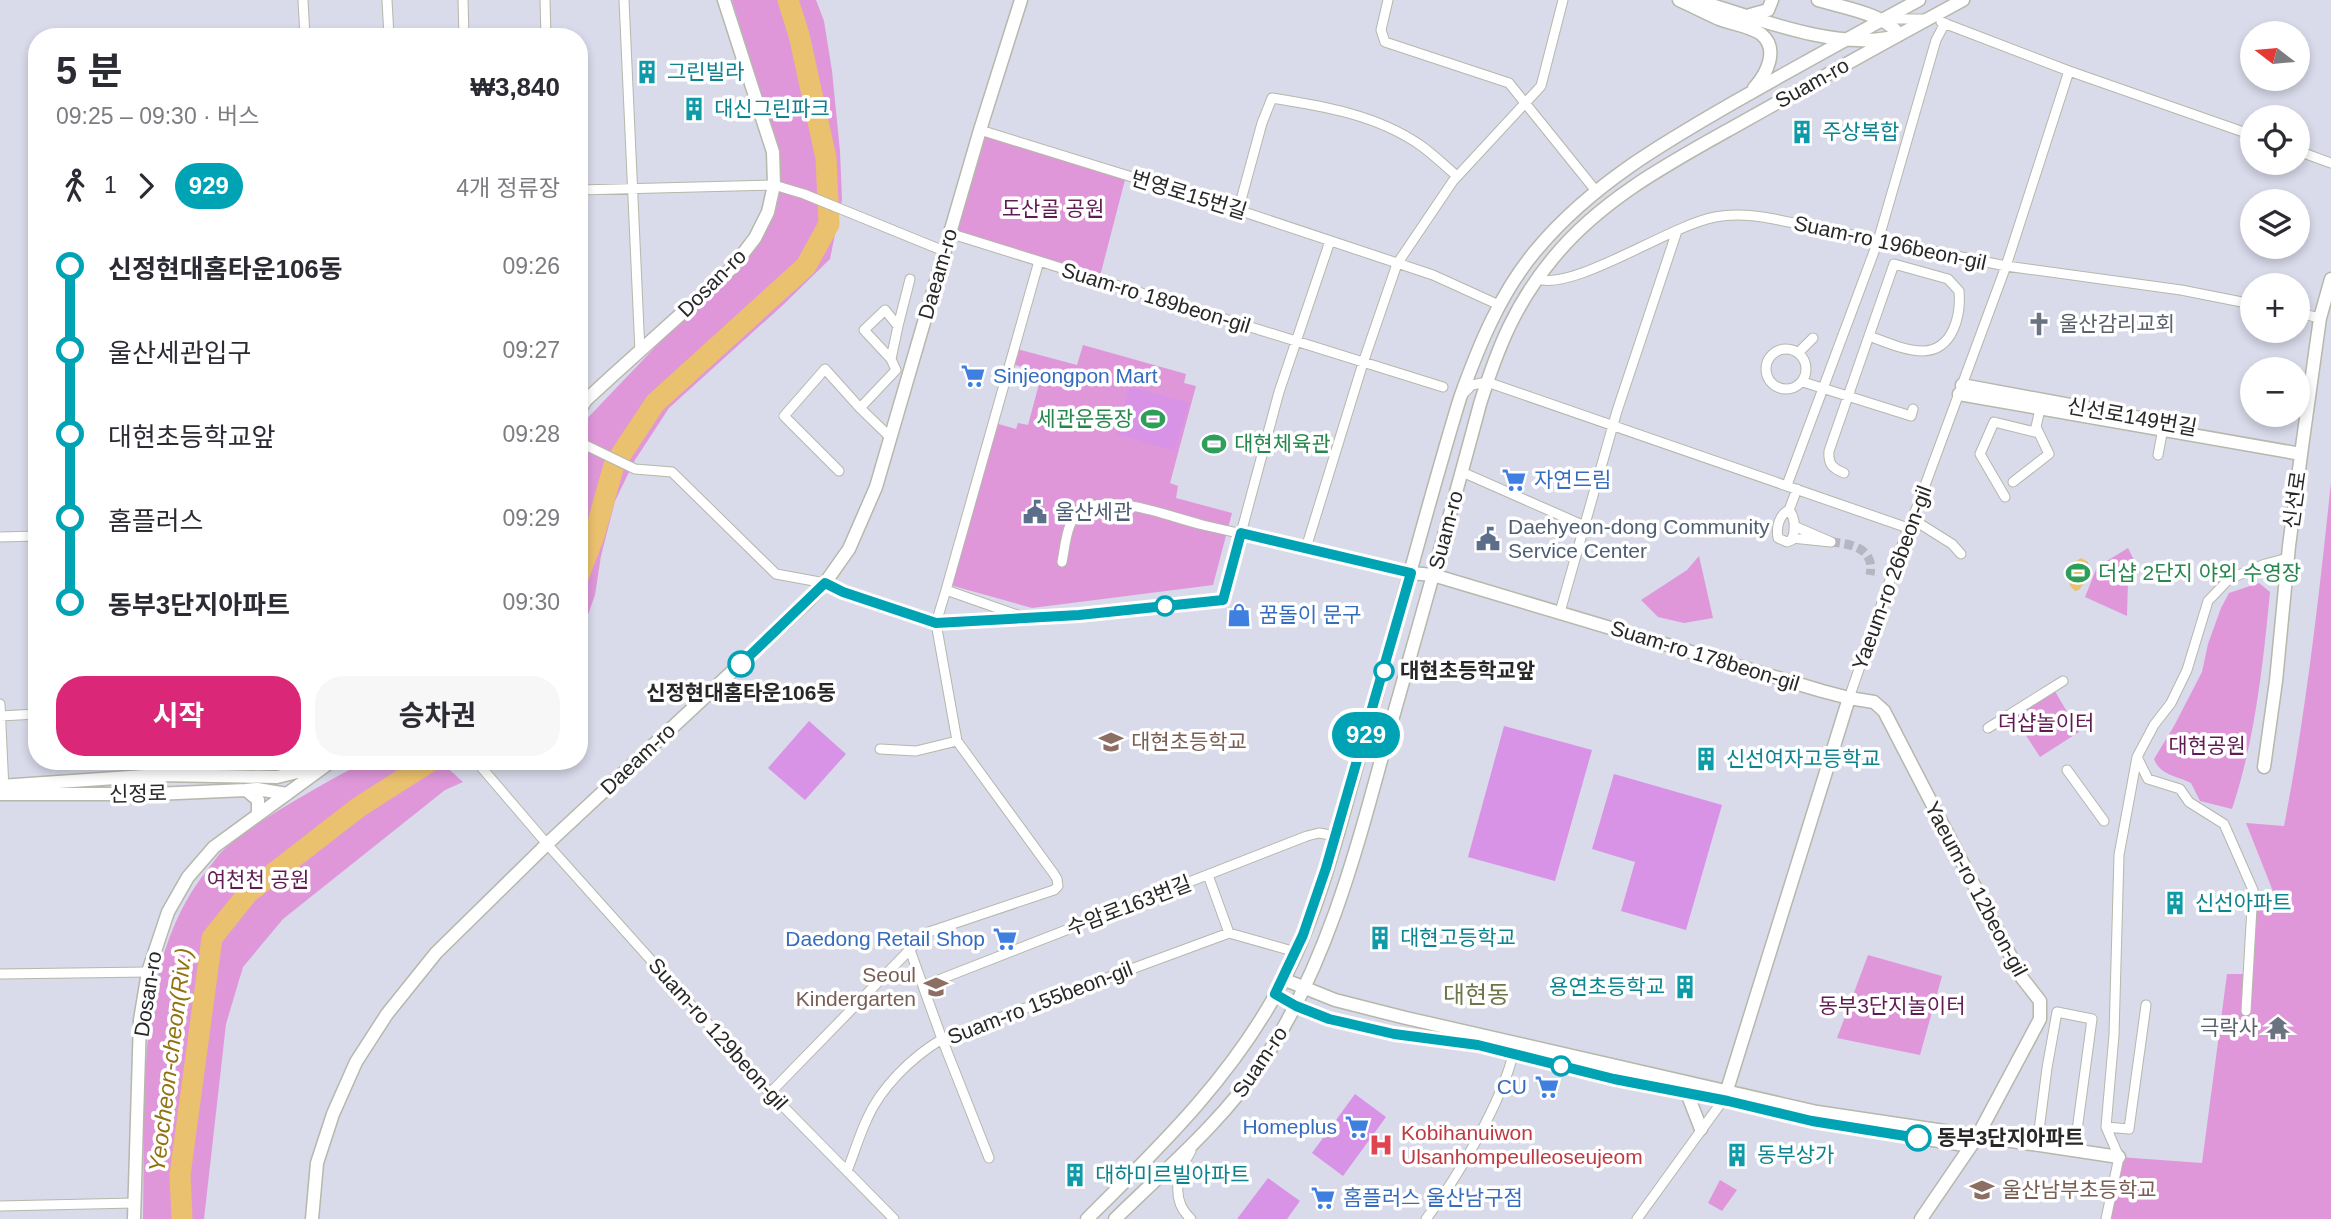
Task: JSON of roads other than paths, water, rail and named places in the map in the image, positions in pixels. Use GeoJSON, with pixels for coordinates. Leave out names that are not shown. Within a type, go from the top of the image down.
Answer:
{"type":"FeatureCollection","features":[{"type":"Feature","properties":{"kind":"street"},"geometry":{"type":"LineString","coordinates":[[303,0],[305,28]]}},
{"type":"Feature","properties":{"kind":"street"},"geometry":{"type":"LineString","coordinates":[[387,0],[389,28]]}},
{"type":"Feature","properties":{"kind":"street"},"geometry":{"type":"LineString","coordinates":[[463,0],[464,28]]}},
{"type":"Feature","properties":{"kind":"street"},"geometry":{"type":"LineString","coordinates":[[545,0],[546,28]]}},
{"type":"Feature","properties":{"kind":"street"},"geometry":{"type":"LineString","coordinates":[[624,0],[640,352]]}},
{"type":"Feature","properties":{"kind":"street","name":"Dosan-ro"},"geometry":{"type":"LineString","coordinates":[[588,398],[732,268],[755,238],[763,221],[774,185],[771,141],[724,0]]}},
{"type":"Feature","properties":{"kind":"street","name":"Daeam-ro"},"geometry":{"type":"LineString","coordinates":[[312,1219],[317,1163],[333,1114],[356,1062],[387,1014],[436,953],[547,844],[784,624],[825,583],[849,549],[867,511],[891,438],[979,130],[1021,0]]}},
{"type":"Feature","properties":{"kind":"street"},"geometry":{"type":"LineString","coordinates":[[1388,0],[1381,30],[1385,42],[1509,83],[1596,191]]}},
{"type":"Feature","properties":{"kind":"street"},"geometry":{"type":"LineString","coordinates":[[1306,548],[1363,363],[1397,264],[1457,176],[1541,86],[1563,0]]}},
{"type":"Feature","properties":{"kind":"street"},"geometry":{"type":"LineString","coordinates":[[1679,0],[1764,37],[1770,53],[1768,67],[1759,82],[1745,96]]}},
{"type":"Feature","properties":{"kind":"street"},"geometry":{"type":"LineString","coordinates":[[1695,0],[1821,36],[1845,40],[1885,39],[1899,35],[1894,27],[1883,20],[1818,0]]}},
{"type":"Feature","properties":{"kind":"street"},"geometry":{"type":"LineString","coordinates":[[1746,15],[1768,10],[1772,0]]}},
{"type":"Feature","properties":{"kind":"street","name":"Suam-ro"},"geometry":{"type":"LineString","coordinates":[[1087,1219],[1178,1128],[1202,1100],[1244,1044],[1275,994],[1296,952],[1336,836],[1460,398],[1482,339],[1499,305],[1537,249],[1596,191],[1660,145],[1919,0]]}},
{"type":"Feature","properties":{"kind":"street","name":"Suam-ro"},"geometry":{"type":"LineString","coordinates":[[1115,1219],[1203,1135],[1240,1094],[1264,1059],[1304,989],[1330,927],[1355,850],[1487,382],[1511,320],[1538,279],[1574,234],[1622,194],[1683,156],[1963,0]]}},
{"type":"Feature","properties":{"kind":"street"},"geometry":{"type":"LineString","coordinates":[[1883,20],[1928,19],[1945,23],[2069,71],[2240,131]]}},
{"type":"Feature","properties":{"kind":"street"},"geometry":{"type":"LineString","coordinates":[[1787,485],[1878,241],[1936,40],[1945,23]]}},
{"type":"Feature","properties":{"kind":"street","name":"Yaeum-ro 26beon-gil"},"geometry":{"type":"LineString","coordinates":[[1725,1095],[1849,698],[1908,528],[2006,266],[2069,71]]}},
{"type":"Feature","properties":{"kind":"street"},"geometry":{"type":"LineString","coordinates":[[1238,211],[1262,123],[1272,98],[1345,112],[1381,124],[1419,145],[1457,176]]}},
{"type":"Feature","properties":{"kind":"street","name":"번영로15번길"},"geometry":{"type":"LineString","coordinates":[[979,130],[1433,275],[1499,305]]}},
{"type":"Feature","properties":{"kind":"street"},"geometry":{"type":"LineString","coordinates":[[2310,155],[2331,163]]}},
{"type":"Feature","properties":{"kind":"street"},"geometry":{"type":"LineString","coordinates":[[588,190],[774,185],[804,194],[944,251]]}},
{"type":"Feature","properties":{"kind":"street","name":"Suam-ro 196beon-gil"},"geometry":{"type":"LineString","coordinates":[[1538,279],[1556,281],[1572,276],[1706,219],[1735,214],[1774,219],[2006,266],[2181,290],[2240,302]]}},
{"type":"Feature","properties":{"kind":"street"},"geometry":{"type":"LineString","coordinates":[[1560,612],[1613,427],[1677,231]]}},
{"type":"Feature","properties":{"kind":"street","name":"Suam-ro 189beon-gil"},"geometry":{"type":"LineString","coordinates":[[949,233],[1443,387]]}},
{"type":"Feature","properties":{"kind":"street"},"geometry":{"type":"LineString","coordinates":[[588,446],[635,469],[672,472],[776,574],[825,583],[843,592],[936,623],[1079,615],[1223,600],[1279,393],[1330,241]]}},
{"type":"Feature","properties":{"kind":"street"},"geometry":{"type":"LineString","coordinates":[[770,1093],[926,933],[1054,890],[1058,886],[1054,873],[957,741],[936,623],[1039,261]]}},
{"type":"Feature","properties":{"kind":"street"},"geometry":{"type":"LineString","coordinates":[[1844,473],[1831,466],[1828,460],[1829,451],[1894,264],[1948,279],[1959,290],[1961,310],[1954,329],[1947,340],[1936,349],[1923,351],[1906,348],[1869,336]]}},
{"type":"Feature","properties":{"kind":"street"},"geometry":{"type":"LineString","coordinates":[[891,359],[910,279]]}},
{"type":"Feature","properties":{"kind":"street","name":"신선로"},"geometry":{"type":"LineString","coordinates":[[2264,767],[2301,451],[2331,279]]}},
{"type":"Feature","properties":{"kind":"street"},"geometry":{"type":"LineString","coordinates":[[860,408],[895,370],[891,359],[864,330],[885,310],[898,326]]}},
{"type":"Feature","properties":{"kind":"street"},"geometry":{"type":"LineString","coordinates":[[1798,353],[1813,338]]}},
{"type":"Feature","properties":{"kind":"street"},"geometry":{"type":"LineString","coordinates":[[1792,350],[1798,353],[1803,357],[1807,369],[1803,382],[1791,389],[1778,388],[1768,379],[1766,373],[1769,360],[1779,351],[1792,350]]}},
{"type":"Feature","properties":{"kind":"street"},"geometry":{"type":"LineString","coordinates":[[839,471],[784,416],[825,369],[891,438]]}},
{"type":"Feature","properties":{"kind":"street"},"geometry":{"type":"LineString","coordinates":[[1460,398],[1472,385],[1487,382],[1908,528],[1917,522],[1952,544],[1961,554]]}},
{"type":"Feature","properties":{"kind":"street"},"geometry":{"type":"LineString","coordinates":[[1803,382],[1911,416],[1913,410]]}},
{"type":"Feature","properties":{"kind":"street"},"geometry":{"type":"LineString","coordinates":[[1960,389],[2040,409],[2163,426],[2158,455]]}},
{"type":"Feature","properties":{"kind":"street","name":"신선로149번길"},"geometry":{"type":"LineString","coordinates":[[1960,389],[2301,451]]}},
{"type":"Feature","properties":{"kind":"street"},"geometry":{"type":"LineString","coordinates":[[2013,482],[2049,454],[2036,427],[2040,409]]}},
{"type":"Feature","properties":{"kind":"street"},"geometry":{"type":"LineString","coordinates":[[2005,497],[1980,454],[1994,422],[2039,433]]}},
{"type":"Feature","properties":{"kind":"street"},"geometry":{"type":"LineString","coordinates":[[1462,472],[1595,531]]}},
{"type":"Feature","properties":{"kind":"street"},"geometry":{"type":"LineString","coordinates":[[1789,510],[1794,526],[1792,538],[1789,542],[1783,542],[1778,538],[1779,521],[1789,510],[1797,489]]}},
{"type":"Feature","properties":{"kind":"street","name":"Suam-ro"},"geometry":{"type":"LineString","coordinates":[[1062,562],[1070,522],[1086,507],[1111,504],[1152,511],[1411,573]]}},
{"type":"Feature","properties":{"kind":"street"},"geometry":{"type":"LineString","coordinates":[[1792,538],[1831,542],[1794,526]]}},
{"type":"Feature","properties":{"kind":"street"},"geometry":{"type":"LineString","coordinates":[[0,537],[28,536]]}},
{"type":"Feature","properties":{"kind":"street"},"geometry":{"type":"LineString","coordinates":[[2106,1219],[2119,1157],[2106,1127],[2114,1035],[2119,855],[2137,757],[2154,725],[2171,703],[2187,670],[2208,601],[2229,579],[2264,564],[2288,558]]}},
{"type":"Feature","properties":{"kind":"street","name":"Suam-ro 178beon-gil"},"geometry":{"type":"LineString","coordinates":[[1411,573],[1433,575],[1849,698]]}},
{"type":"Feature","properties":{"kind":"street"},"geometry":{"type":"LineString","coordinates":[[946,590],[1024,618]]}},
{"type":"Feature","properties":{"kind":"street"},"geometry":{"type":"LineString","coordinates":[[1988,728],[2063,681]]}},
{"type":"Feature","properties":{"kind":"street","name":"Yaeum-ro 12beon-gil"},"geometry":{"type":"LineString","coordinates":[[1849,698],[1874,702],[1884,711],[2022,978],[2040,1001],[2040,1019],[1974,1142],[1921,1219]]}},
{"type":"Feature","properties":{"kind":"street"},"geometry":{"type":"LineString","coordinates":[[0,705],[2,790]]}},
{"type":"Feature","properties":{"kind":"street"},"geometry":{"type":"LineString","coordinates":[[0,716],[28,714]]}},
{"type":"Feature","properties":{"kind":"street"},"geometry":{"type":"LineString","coordinates":[[880,749],[916,751],[957,741]]}},
{"type":"Feature","properties":{"kind":"street"},"geometry":{"type":"LineString","coordinates":[[2137,757],[2148,779],[2180,789],[2189,803],[2224,824],[2253,890],[2246,1011]]}},
{"type":"Feature","properties":{"kind":"street","name":"신정로"},"geometry":{"type":"LineString","coordinates":[[2,790],[159,775],[276,777],[300,770]]}},
{"type":"Feature","properties":{"kind":"street","name":"Dosan-ro"},"geometry":{"type":"LineString","coordinates":[[134,1219],[140,1020],[148,972],[167,912],[188,877],[214,848],[317,770]]}},
{"type":"Feature","properties":{"kind":"street","name":"Suam-ro 129beon-gil"},"geometry":{"type":"LineString","coordinates":[[484,770],[770,1093],[894,1219]]}},
{"type":"Feature","properties":{"kind":"street"},"geometry":{"type":"LineString","coordinates":[[2067,770],[2104,821]]}},
{"type":"Feature","properties":{"kind":"street","name":"신정로"},"geometry":{"type":"LineString","coordinates":[[2,790],[155,794],[257,789],[288,794]]}},
{"type":"Feature","properties":{"kind":"street"},"geometry":{"type":"LineString","coordinates":[[246,790],[258,800],[258,815]]}},
{"type":"Feature","properties":{"kind":"street","name":"수암로163번길"},"geometry":{"type":"LineString","coordinates":[[923,986],[1307,836],[1319,833],[1336,836]]}},
{"type":"Feature","properties":{"kind":"street"},"geometry":{"type":"LineString","coordinates":[[1208,875],[1229,933],[1296,952]]}},
{"type":"Feature","properties":{"kind":"street","name":"Suam-ro 155beon-gil"},"geometry":{"type":"LineString","coordinates":[[847,1171],[868,1116],[882,1096],[917,1055],[942,1039],[1229,933]]}},
{"type":"Feature","properties":{"kind":"street"},"geometry":{"type":"LineString","coordinates":[[910,950],[989,1158]]}},
{"type":"Feature","properties":{"kind":"street"},"geometry":{"type":"LineString","coordinates":[[0,974],[148,972]]}},
{"type":"Feature","properties":{"kind":"street"},"geometry":{"type":"LineString","coordinates":[[1283,979],[1335,1000],[1614,1079],[1687,1093],[1725,1095],[1812,1121],[2119,1157]]}},
{"type":"Feature","properties":{"kind":"street"},"geometry":{"type":"LineString","coordinates":[[1275,994],[1329,1019],[1394,1034],[1515,1049],[1725,1095],[1974,1142]]}},
{"type":"Feature","properties":{"kind":"street"},"geometry":{"type":"LineString","coordinates":[[2106,1127],[2129,1129],[2146,1005]]}},
{"type":"Feature","properties":{"kind":"street"},"geometry":{"type":"LineString","coordinates":[[2037,1146],[2047,1068],[2057,1012],[2092,1019],[2077,1138],[2039,1132]]}},
{"type":"Feature","properties":{"kind":"street"},"geometry":{"type":"LineString","coordinates":[[1426,1219],[1454,1180],[1494,1103],[1515,1049]]}},
{"type":"Feature","properties":{"kind":"street"},"geometry":{"type":"LineString","coordinates":[[1687,1093],[1701,1129]]}},
{"type":"Feature","properties":{"kind":"street"},"geometry":{"type":"LineString","coordinates":[[1637,1219],[1725,1095]]}},
{"type":"Feature","properties":{"kind":"street"},"geometry":{"type":"LineString","coordinates":[[1191,1219],[1179,1201],[1178,1178],[1187,1157],[1203,1135]]}},
{"type":"Feature","properties":{"kind":"street"},"geometry":{"type":"LineString","coordinates":[[0,1206],[134,1203]]}},
{"type":"Feature","properties":{"kind":"waterway","name":"Yeocheon-cheon(Riv.)"},"geometry":{"type":"LineString","coordinates":[[588,552],[614,465],[655,403],[806,266],[829,224],[826,158],[799,35],[788,0]]}},
{"type":"Feature","properties":{"kind":"waterway","name":"Yeocheon-cheon(Riv.)"},"geometry":{"type":"LineString","coordinates":[[182,1219],[180,1175],[212,938],[248,893],[359,807],[417,770]]}},
{"type":"Feature","properties":{"kind":"tunnel"},"geometry":{"type":"LineString","coordinates":[[1831,542],[1854,546],[1865,553],[1871,566],[1870,575]]}},
{"type":"Feature","properties":{"kind":"place","name":"그린빌라"},"geometry":{"type":"Point","coordinates":[647,72]}},
{"type":"Feature","properties":{"kind":"place","name":"대신그린파크"},"geometry":{"type":"Point","coordinates":[694,109]}},
{"type":"Feature","properties":{"kind":"place","name":"주상복합"},"geometry":{"type":"Point","coordinates":[1802,132]}},
{"type":"Feature","properties":{"kind":"place","name":"울산감리교회"},"geometry":{"type":"Point","coordinates":[2039,324]}},
{"type":"Feature","properties":{"kind":"place","name":"Sinjeongpon Mart"},"geometry":{"type":"Point","coordinates":[973,376]}},
{"type":"Feature","properties":{"kind":"place","name":"세관운동장"},"geometry":{"type":"Point","coordinates":[1153,419]}},
{"type":"Feature","properties":{"kind":"place","name":"대현체육관"},"geometry":{"type":"Point","coordinates":[1214,444]}},
{"type":"Feature","properties":{"kind":"place","name":"자연드림"},"geometry":{"type":"Point","coordinates":[1514,480]}},
{"type":"Feature","properties":{"kind":"place","name":"울산세관"},"geometry":{"type":"Point","coordinates":[1035,512]}},
{"type":"Feature","properties":{"kind":"place","name":"Daehyeon-dong Community Service Center"},"geometry":{"type":"Point","coordinates":[1488,539]}},
{"type":"Feature","properties":{"kind":"place","name":"더샵 2단지 야외 수영장"},"geometry":{"type":"Point","coordinates":[2078,573]}},
{"type":"Feature","properties":{"kind":"place","name":"꿈돌이 문구"},"geometry":{"type":"Point","coordinates":[1239,615]}},
{"type":"Feature","properties":{"kind":"place","name":"신정현대홈타운106동"},"geometry":{"type":"Point","coordinates":[741,664]}},
{"type":"Feature","properties":{"kind":"place","name":"대현초등학교앞"},"geometry":{"type":"Point","coordinates":[1384,671]}},
{"type":"Feature","properties":{"kind":"place","name":"대현초등학교"},"geometry":{"type":"Point","coordinates":[1111,742]}},
{"type":"Feature","properties":{"kind":"place","name":"신선여자고등학교"},"geometry":{"type":"Point","coordinates":[1706,759]}},
{"type":"Feature","properties":{"kind":"place","name":"신선아파트"},"geometry":{"type":"Point","coordinates":[2175,903]}},
{"type":"Feature","properties":{"kind":"place","name":"대현고등학교"},"geometry":{"type":"Point","coordinates":[1380,938]}},
{"type":"Feature","properties":{"kind":"place","name":"Daedong Retail Shop"},"geometry":{"type":"Point","coordinates":[1005,939]}},
{"type":"Feature","properties":{"kind":"place","name":"Seoul Kindergarten"},"geometry":{"type":"Point","coordinates":[936,987]}},
{"type":"Feature","properties":{"kind":"place","name":"용연초등학교"},"geometry":{"type":"Point","coordinates":[1685,987]}},
{"type":"Feature","properties":{"kind":"place","name":"극락사"},"geometry":{"type":"Point","coordinates":[2278,1028]}},
{"type":"Feature","properties":{"kind":"place","name":"CU"},"geometry":{"type":"Point","coordinates":[1547,1087]}},
{"type":"Feature","properties":{"kind":"place","name":"Homeplus"},"geometry":{"type":"Point","coordinates":[1357,1127]}},
{"type":"Feature","properties":{"kind":"place","name":"동부3단지아파트"},"geometry":{"type":"Point","coordinates":[1918,1138]}},
{"type":"Feature","properties":{"kind":"place","name":"Kobihanuiwon Ulsanhompeulleoseujeom"},"geometry":{"type":"Point","coordinates":[1381,1145]}},
{"type":"Feature","properties":{"kind":"place","name":"동부상가"},"geometry":{"type":"Point","coordinates":[1737,1155]}},
{"type":"Feature","properties":{"kind":"place","name":"대하미르빌아파트"},"geometry":{"type":"Point","coordinates":[1075,1175]}},
{"type":"Feature","properties":{"kind":"place","name":"울산남부초등학교"},"geometry":{"type":"Point","coordinates":[1982,1190]}},
{"type":"Feature","properties":{"kind":"place","name":"홈플러스 울산남구점"},"geometry":{"type":"Point","coordinates":[1323,1198]}},
{"type":"Feature","properties":{"kind":"district","name":"대현동"},"geometry":{"type":"Point","coordinates":[1476,995]}},
{"type":"Feature","properties":{"kind":"park label","name":"도산골 공원"},"geometry":{"type":"Point","coordinates":[1053,209]}},
{"type":"Feature","properties":{"kind":"park label","name":"뎌샵놀이터"},"geometry":{"type":"Point","coordinates":[2046,723]}},
{"type":"Feature","properties":{"kind":"park label","name":"대현공원"},"geometry":{"type":"Point","coordinates":[2207,746]}},
{"type":"Feature","properties":{"kind":"park label","name":"여천천 공원"},"geometry":{"type":"Point","coordinates":[258,880]}},
{"type":"Feature","properties":{"kind":"park label","name":"동부3단지놀이터"},"geometry":{"type":"Point","coordinates":[1892,1006]}}]}
